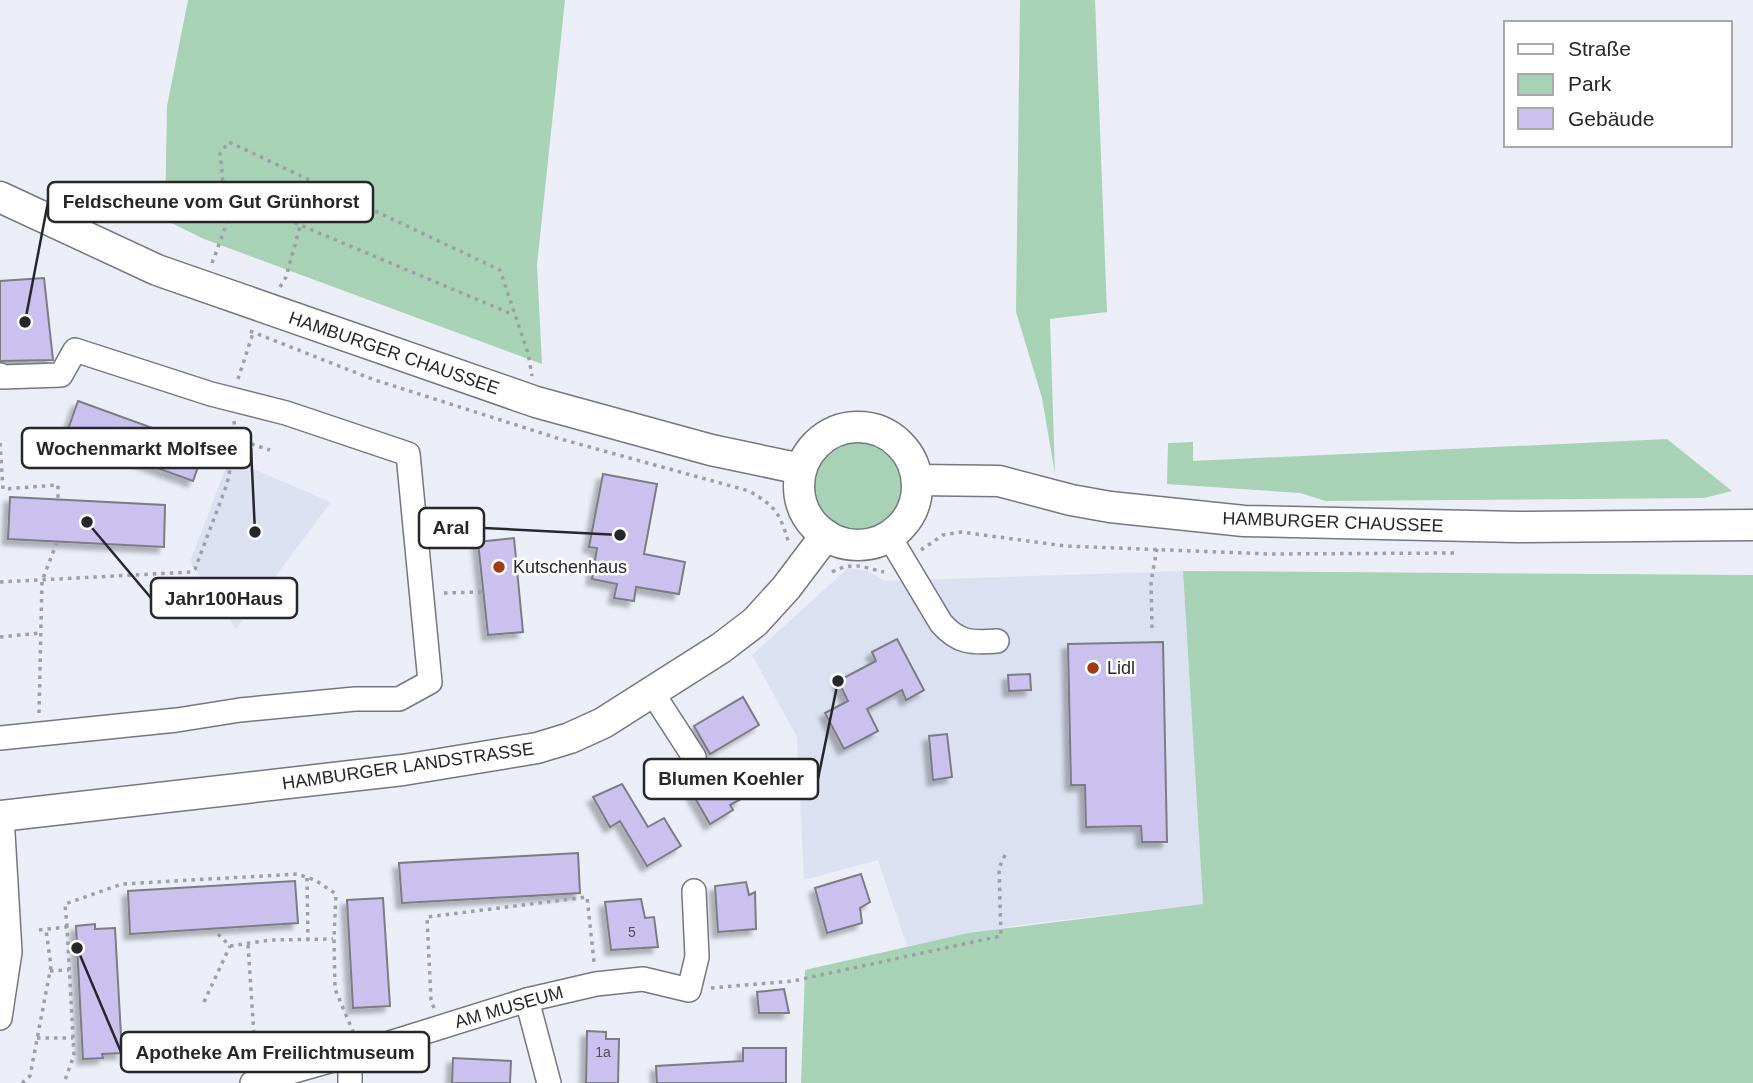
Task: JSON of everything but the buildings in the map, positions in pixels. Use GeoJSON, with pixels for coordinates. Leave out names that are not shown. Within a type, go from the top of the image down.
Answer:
{"type":"FeatureCollection","features":[{"type":"Feature","properties":{"kind":"main road","name":"HAMBURGER CHAUSSEE"},"geometry":{"type":"LineString","coordinates":[[0,197],[157,270],[536,402],[711,450],[801,469]]}},
{"type":"Feature","properties":{"kind":"main road"},"geometry":{"type":"LineString","coordinates":[[863,427],[883,432],[900,443],[911,460],[917,480],[916,496],[911,512],[902,526],[897,548],[874,543],[858,545],[841,542],[826,535],[812,523],[803,506],[799,488],[801,469],[810,451],[825,437],[843,428],[863,427]]}},
{"type":"Feature","properties":{"kind":"main road","name":"HAMBURGER CHAUSSEE"},"geometry":{"type":"LineString","coordinates":[[917,480],[999,481],[1110,507],[1244,521],[1517,527],[1753,525]]}},
{"type":"Feature","properties":{"kind":"main road","name":"HAMBURGER LANDSTRASSE"},"geometry":{"type":"LineString","coordinates":[[1,816],[403,770],[537,748],[570,738],[603,723],[720,648],[755,622],[786,588],[826,535]]}},
{"type":"Feature","properties":{"kind":"street"},"geometry":{"type":"LineString","coordinates":[[0,374],[2,377],[61,375],[75,350],[211,394],[286,413],[408,454],[430,682],[399,699],[355,699],[0,738]]}},
{"type":"Feature","properties":{"kind":"street"},"geometry":{"type":"LineString","coordinates":[[897,548],[951,636],[970,642],[997,641]]}},
{"type":"Feature","properties":{"kind":"street"},"geometry":{"type":"LineString","coordinates":[[652,692],[694,757]]}},
{"type":"Feature","properties":{"kind":"street"},"geometry":{"type":"LineString","coordinates":[[0,1018],[10,952],[1,816]]}},
{"type":"Feature","properties":{"kind":"street"},"geometry":{"type":"LineString","coordinates":[[689,990],[697,957],[694,891]]}},
{"type":"Feature","properties":{"kind":"street","name":"AM MUSEUM"},"geometry":{"type":"LineString","coordinates":[[258,1081],[356,1054],[527,1000],[596,984],[643,979],[689,990]]}},
{"type":"Feature","properties":{"kind":"street"},"geometry":{"type":"LineString","coordinates":[[527,1000],[549,1083]]}},
{"type":"Feature","properties":{"kind":"street"},"geometry":{"type":"LineString","coordinates":[[350,1083],[356,1054]]}},
{"type":"Feature","properties":{"kind":"path"},"geometry":{"type":"LineString","coordinates":[[200,285],[217,253],[227,223],[220,153],[229,142],[500,270],[528,354],[536,402]]}},
{"type":"Feature","properties":{"kind":"path"},"geometry":{"type":"LineString","coordinates":[[224,193],[301,223],[514,315]]}},
{"type":"Feature","properties":{"kind":"path"},"geometry":{"type":"LineString","coordinates":[[266,308],[286,277],[301,223]]}},
{"type":"Feature","properties":{"kind":"path"},"geometry":{"type":"LineString","coordinates":[[0,582],[191,572],[195,569],[227,484],[236,439]]}},
{"type":"Feature","properties":{"kind":"path"},"geometry":{"type":"LineString","coordinates":[[0,443],[2,489],[58,485],[58,499]]}},
{"type":"Feature","properties":{"kind":"path"},"geometry":{"type":"LineString","coordinates":[[831,572],[846,565],[884,572],[897,548],[961,531],[1065,546],[1269,554],[1456,553]]}},
{"type":"Feature","properties":{"kind":"path"},"geometry":{"type":"LineString","coordinates":[[38,733],[42,581],[57,542]]}},
{"type":"Feature","properties":{"kind":"path"},"geometry":{"type":"LineString","coordinates":[[1152,628],[1151,581],[1157,549]]}},
{"type":"Feature","properties":{"kind":"path"},"geometry":{"type":"LineString","coordinates":[[421,593],[484,592]]}},
{"type":"Feature","properties":{"kind":"path"},"geometry":{"type":"LineString","coordinates":[[0,637],[41,634]]}},
{"type":"Feature","properties":{"kind":"path"},"geometry":{"type":"LineString","coordinates":[[689,990],[793,981],[1001,936],[999,868],[1006,853]]}},
{"type":"Feature","properties":{"kind":"path"},"geometry":{"type":"LineString","coordinates":[[64,1083],[74,1055],[65,904],[122,884],[297,874],[336,894],[335,989],[356,1054]]}},
{"type":"Feature","properties":{"kind":"path"},"geometry":{"type":"LineString","coordinates":[[307,877],[308,939]]}},
{"type":"Feature","properties":{"kind":"path"},"geometry":{"type":"LineString","coordinates":[[440,1027],[431,1000],[427,917],[587,897],[596,984]]}},
{"type":"Feature","properties":{"kind":"path"},"geometry":{"type":"LineString","coordinates":[[39,930],[67,927]]}},
{"type":"Feature","properties":{"kind":"path"},"geometry":{"type":"LineString","coordinates":[[22,1083],[30,1076],[50,971],[46,929]]}},
{"type":"Feature","properties":{"kind":"path"},"geometry":{"type":"LineString","coordinates":[[218,934],[230,946],[271,940],[334,939]]}},
{"type":"Feature","properties":{"kind":"path"},"geometry":{"type":"LineString","coordinates":[[248,945],[258,1081]]}},
{"type":"Feature","properties":{"kind":"path"},"geometry":{"type":"LineString","coordinates":[[204,1002],[230,946]]}},
{"type":"Feature","properties":{"kind":"path"},"geometry":{"type":"LineString","coordinates":[[50,971],[69,970]]}},
{"type":"Feature","properties":{"kind":"path"},"geometry":{"type":"LineString","coordinates":[[37,1038],[72,1038]]}},
{"type":"Feature","properties":{"kind":"shaded area"},"geometry":{"type":"Polygon","coordinates":[[[229,459],[331,502],[236,629],[190,562],[229,459]]]}},
{"type":"Feature","properties":{"kind":"shaded area"},"geometry":{"type":"Polygon","coordinates":[[[848,568],[868,571],[885,581],[1183,571],[1203,904],[1019,925],[907,946],[878,860],[804,880],[797,737],[752,655],[848,568]]]}},
{"type":"Feature","properties":{"kind":"green space"},"geometry":{"type":"Polygon","coordinates":[[[188,0],[565,0],[537,265],[542,364],[204,239],[165,220],[167,106],[188,0]]]}},
{"type":"Feature","properties":{"kind":"green space"},"geometry":{"type":"Polygon","coordinates":[[[1020,0],[1095,0],[1107,312],[1050,319],[1055,474],[1042,398],[1016,312],[1020,0]]]}},
{"type":"Feature","properties":{"kind":"green space"},"geometry":{"type":"Polygon","coordinates":[[[859,438],[877,442],[891,452],[901,466],[905,484],[901,502],[891,516],[877,526],[859,530],[841,526],[827,516],[817,502],[813,484],[817,466],[827,452],[841,442],[859,438]]]}},
{"type":"Feature","properties":{"kind":"green space"},"geometry":{"type":"Polygon","coordinates":[[[1667,439],[1732,491],[1704,498],[1326,501],[1300,493],[1167,484],[1168,443],[1193,442],[1193,461],[1667,439]]]}},
{"type":"Feature","properties":{"kind":"green space"},"geometry":{"type":"Polygon","coordinates":[[[1183,571],[1753,575],[1753,1083],[801,1083],[805,970],[968,933],[1203,904],[1183,571]]]}},
{"type":"Feature","properties":{"kind":"place","name":"Feldscheune vom Gut Grünhorst"},"geometry":{"type":"Point","coordinates":[25,322]}},
{"type":"Feature","properties":{"kind":"place","name":"Jahr100Haus"},"geometry":{"type":"Point","coordinates":[87,522]}},
{"type":"Feature","properties":{"kind":"place","name":"Wochenmarkt Molfsee"},"geometry":{"type":"Point","coordinates":[255,532]}},
{"type":"Feature","properties":{"kind":"place","name":"Aral"},"geometry":{"type":"Point","coordinates":[620,535]}},
{"type":"Feature","properties":{"kind":"place","name":"Kutschenhaus"},"geometry":{"type":"Point","coordinates":[499,567]}},
{"type":"Feature","properties":{"kind":"place","name":"Lidl"},"geometry":{"type":"Point","coordinates":[1093,668]}},
{"type":"Feature","properties":{"kind":"place","name":"Blumen Koehler"},"geometry":{"type":"Point","coordinates":[838,681]}},
{"type":"Feature","properties":{"kind":"place","name":"Apotheke Am Freilichtmuseum"},"geometry":{"type":"Point","coordinates":[77,948]}}]}
